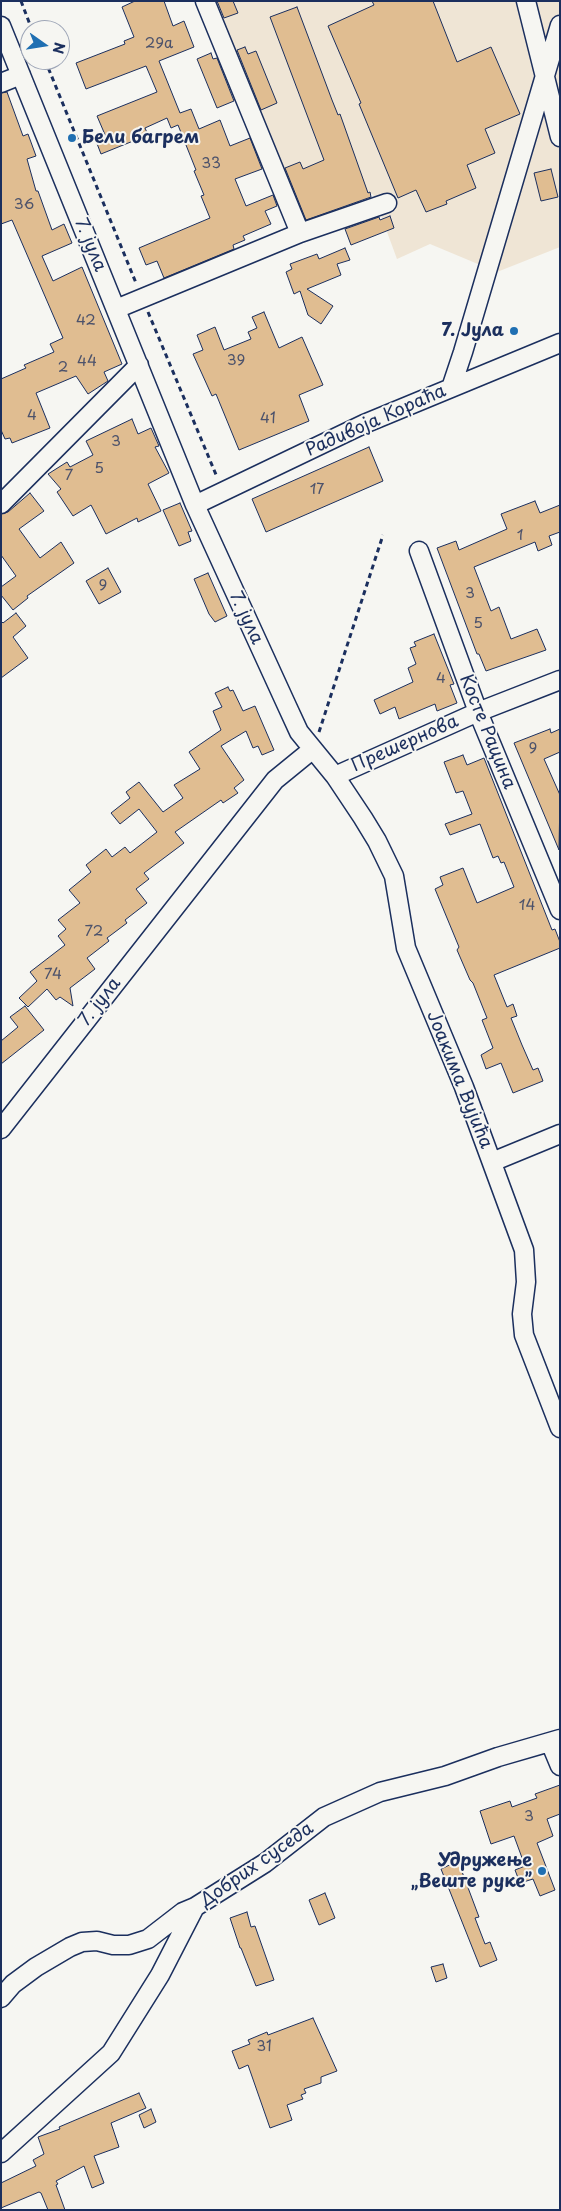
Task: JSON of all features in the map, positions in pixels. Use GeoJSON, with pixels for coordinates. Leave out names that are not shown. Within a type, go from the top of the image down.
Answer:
{"type":"FeatureCollection","features":[{"type":"Feature","properties":{"kind":"street"},"geometry":{"type":"LineString","coordinates":[[205,1],[300,233]]}},
{"type":"Feature","properties":{"kind":"street"},"geometry":{"type":"LineString","coordinates":[[526,1],[560,137]]}},
{"type":"Feature","properties":{"kind":"street"},"geometry":{"type":"LineString","coordinates":[[451,388],[560,25]]}},
{"type":"Feature","properties":{"kind":"street","name":"7. јула"},"geometry":{"type":"LineString","coordinates":[[1,26],[195,505],[299,732],[313,749],[275,780],[1,1129]]}},
{"type":"Feature","properties":{"kind":"street"},"geometry":{"type":"LineString","coordinates":[[1,83],[21,75]]}},
{"type":"Feature","properties":{"kind":"street"},"geometry":{"type":"LineString","coordinates":[[116,309],[300,233],[388,203]]}},
{"type":"Feature","properties":{"kind":"street","name":"Радивоја Кораћа"},"geometry":{"type":"LineString","coordinates":[[195,505],[364,424],[560,344]]}},
{"type":"Feature","properties":{"kind":"street"},"geometry":{"type":"LineString","coordinates":[[1,504],[138,365]]}},
{"type":"Feature","properties":{"kind":"street","name":"Косте Рацина"},"geometry":{"type":"LineString","coordinates":[[419,551],[478,712],[560,910]]}},
{"type":"Feature","properties":{"kind":"street","name":"Прешернова"},"geometry":{"type":"LineString","coordinates":[[335,776],[478,712],[560,680]]}},
{"type":"Feature","properties":{"kind":"street","name":"Јоакима Вујића"},"geometry":{"type":"LineString","coordinates":[[313,749],[335,776],[377,841],[394,876],[406,948],[464,1087],[524,1250],[526,1282],[522,1314],[524,1335],[560,1428]]}},
{"type":"Feature","properties":{"kind":"street"},"geometry":{"type":"LineString","coordinates":[[492,1162],[560,1134]]}},
{"type":"Feature","properties":{"kind":"street"},"geometry":{"type":"LineString","coordinates":[[555,1740],[560,1766]]}},
{"type":"Feature","properties":{"kind":"street","name":"Добрих суседа"},"geometry":{"type":"LineString","coordinates":[[1,2153],[111,2053],[160,1975],[195,1907],[265,1863],[324,1817],[380,1792],[445,1776],[555,1740]]}},
{"type":"Feature","properties":{"kind":"street"},"geometry":{"type":"LineString","coordinates":[[1,1998],[13,1984],[28,1972],[70,1947],[82,1942],[97,1941],[113,1945],[129,1945],[148,1939],[183,1912],[195,1907]]}},
{"type":"Feature","properties":{"kind":"path"},"geometry":{"type":"LineString","coordinates":[[21,1],[28,20]]}},
{"type":"Feature","properties":{"kind":"path"},"geometry":{"type":"LineString","coordinates":[[49,70],[223,491]]}},
{"type":"Feature","properties":{"kind":"path"},"geometry":{"type":"LineString","coordinates":[[313,749],[383,535]]}},
{"type":"Feature","properties":{"kind":"shaded area"},"geometry":{"type":"Polygon","coordinates":[[[216,1],[560,1],[560,247],[497,272],[430,244],[397,259],[373,194],[299,216],[216,1]]]}},
{"type":"Feature","properties":{"kind":"building"},"geometry":{"type":"Polygon","coordinates":[[[135,1],[164,1],[173,26],[184,21],[194,47],[159,61],[180,113],[191,109],[199,129],[220,120],[230,146],[250,138],[262,169],[235,179],[246,206],[273,195],[277,206],[265,211],[271,224],[243,236],[245,240],[233,245],[234,249],[164,278],[157,261],[146,265],[139,248],[210,218],[201,196],[204,195],[194,171],[196,170],[178,125],[171,128],[167,118],[145,128],[148,135],[101,154],[96,141],[106,137],[97,116],[157,92],[146,66],[86,89],[76,63],[125,44],[124,41],[134,37],[122,7],[135,1]]]}},
{"type":"Feature","properties":{"kind":"building"},"geometry":{"type":"Polygon","coordinates":[[[217,1],[233,1],[238,13],[224,18],[217,1]]]}},
{"type":"Feature","properties":{"kind":"building"},"geometry":{"type":"Polygon","coordinates":[[[372,1],[433,1],[457,62],[491,47],[520,114],[485,129],[495,153],[467,165],[476,188],[446,201],[447,204],[426,212],[416,190],[398,198],[359,104],[361,103],[328,26],[374,5],[372,1]]]}},
{"type":"Feature","properties":{"kind":"building"},"geometry":{"type":"Polygon","coordinates":[[[297,7],[371,197],[306,220],[285,168],[300,162],[303,169],[324,160],[270,17],[297,7]]]}},
{"type":"Feature","properties":{"kind":"building"},"geometry":{"type":"Polygon","coordinates":[[[245,47],[248,54],[256,51],[277,103],[261,110],[237,50],[245,47]]]}},
{"type":"Feature","properties":{"kind":"building"},"geometry":{"type":"Polygon","coordinates":[[[211,53],[213,59],[217,58],[234,101],[217,108],[197,59],[211,53]]]}},
{"type":"Feature","properties":{"kind":"building"},"geometry":{"type":"Polygon","coordinates":[[[7,92],[23,136],[28,134],[36,156],[27,159],[36,191],[38,191],[52,230],[64,224],[72,243],[42,256],[53,281],[82,267],[122,364],[104,372],[108,381],[88,394],[76,376],[36,393],[50,428],[12,443],[10,438],[5,439],[1,430],[1,379],[26,368],[24,365],[54,352],[50,344],[63,338],[12,220],[1,224],[1,93],[7,92]]]}},
{"type":"Feature","properties":{"kind":"building"},"geometry":{"type":"Polygon","coordinates":[[[551,169],[558,197],[541,201],[534,173],[551,169]]]}},
{"type":"Feature","properties":{"kind":"building"},"geometry":{"type":"Polygon","coordinates":[[[390,216],[394,228],[351,245],[345,229],[379,217],[380,220],[390,216]]]}},
{"type":"Feature","properties":{"kind":"building"},"geometry":{"type":"Polygon","coordinates":[[[345,248],[350,260],[337,264],[341,275],[307,289],[333,306],[321,324],[308,315],[300,291],[294,294],[286,272],[292,269],[290,264],[317,254],[319,259],[345,248]]]}},
{"type":"Feature","properties":{"kind":"building"},"geometry":{"type":"Polygon","coordinates":[[[264,312],[279,348],[302,337],[323,385],[299,395],[309,421],[239,450],[216,394],[212,396],[193,354],[203,350],[197,335],[215,327],[224,350],[251,339],[248,332],[257,328],[252,317],[264,312]]]}},
{"type":"Feature","properties":{"kind":"building"},"geometry":{"type":"Polygon","coordinates":[[[132,419],[138,434],[151,428],[159,446],[155,447],[169,473],[148,484],[161,511],[138,522],[137,518],[106,534],[91,505],[73,516],[57,492],[61,489],[48,474],[67,462],[70,467],[93,455],[86,441],[132,419]]]}},
{"type":"Feature","properties":{"kind":"building"},"geometry":{"type":"Polygon","coordinates":[[[369,447],[383,481],[266,532],[252,499],[369,447]]]}},
{"type":"Feature","properties":{"kind":"building"},"geometry":{"type":"Polygon","coordinates":[[[30,493],[44,511],[19,529],[40,558],[61,542],[74,563],[27,596],[28,598],[13,610],[1,595],[1,587],[16,576],[1,555],[1,514],[8,512],[30,493]]]}},
{"type":"Feature","properties":{"kind":"building"},"geometry":{"type":"Polygon","coordinates":[[[535,501],[540,513],[560,505],[560,532],[549,536],[552,545],[538,551],[535,542],[474,567],[491,611],[499,607],[511,639],[537,629],[546,650],[486,671],[479,654],[477,654],[437,548],[456,541],[459,550],[507,529],[501,514],[535,501]]]}},
{"type":"Feature","properties":{"kind":"building"},"geometry":{"type":"Polygon","coordinates":[[[180,503],[192,531],[188,532],[191,541],[179,546],[163,510],[180,503]]]}},
{"type":"Feature","properties":{"kind":"building"},"geometry":{"type":"Polygon","coordinates":[[[108,568],[121,592],[99,604],[86,581],[108,568]]]}},
{"type":"Feature","properties":{"kind":"building"},"geometry":{"type":"Polygon","coordinates":[[[208,573],[227,616],[215,622],[209,614],[194,579],[208,573]]]}},
{"type":"Feature","properties":{"kind":"building"},"geometry":{"type":"Polygon","coordinates":[[[16,613],[26,626],[13,637],[28,658],[1,678],[1,621],[3,623],[16,613]]]}},
{"type":"Feature","properties":{"kind":"building"},"geometry":{"type":"Polygon","coordinates":[[[434,634],[454,684],[450,685],[457,703],[437,711],[435,704],[399,719],[395,707],[380,714],[374,700],[413,682],[408,668],[416,664],[410,648],[416,646],[414,642],[434,634]]]}},
{"type":"Feature","properties":{"kind":"building"},"geometry":{"type":"Polygon","coordinates":[[[228,687],[230,691],[233,690],[243,711],[255,706],[274,750],[262,755],[258,746],[253,748],[246,731],[221,746],[244,780],[234,788],[238,793],[223,803],[221,800],[175,832],[184,843],[144,873],[149,879],[136,889],[147,903],[125,920],[127,923],[107,938],[109,941],[87,958],[95,969],[70,988],[73,1006],[60,997],[56,1000],[47,989],[28,1007],[19,998],[37,981],[30,972],[65,945],[58,936],[66,929],[58,920],[80,903],[69,890],[91,872],[86,865],[106,849],[112,857],[125,847],[130,853],[157,832],[139,809],[120,824],[111,813],[130,798],[126,792],[139,782],[163,812],[183,798],[174,785],[200,769],[189,752],[221,730],[213,711],[222,707],[215,693],[228,687]]]}},
{"type":"Feature","properties":{"kind":"building"},"geometry":{"type":"Polygon","coordinates":[[[550,729],[551,733],[560,729],[560,752],[544,759],[560,795],[559,850],[514,743],[550,729]]]}},
{"type":"Feature","properties":{"kind":"building"},"geometry":{"type":"Polygon","coordinates":[[[463,755],[467,765],[484,758],[552,930],[555,929],[560,942],[560,948],[494,975],[507,1007],[513,1004],[517,1016],[511,1018],[533,1070],[538,1068],[543,1081],[513,1093],[501,1063],[486,1069],[481,1055],[493,1048],[482,1020],[487,1018],[457,950],[459,947],[435,889],[443,885],[440,877],[463,868],[477,903],[514,887],[504,862],[501,863],[498,856],[493,858],[480,824],[450,835],[445,824],[472,814],[463,791],[456,793],[444,762],[463,755]]]}},
{"type":"Feature","properties":{"kind":"building"},"geometry":{"type":"Polygon","coordinates":[[[25,1006],[44,1030],[1,1064],[1,1041],[18,1027],[10,1017],[25,1006]]]}},
{"type":"Feature","properties":{"kind":"building"},"geometry":{"type":"Polygon","coordinates":[[[560,1785],[560,1814],[547,1819],[553,1836],[537,1843],[555,1890],[540,1896],[533,1879],[520,1883],[515,1870],[525,1866],[514,1836],[491,1844],[480,1811],[510,1801],[512,1807],[537,1798],[535,1794],[560,1785]]]}},
{"type":"Feature","properties":{"kind":"building"},"geometry":{"type":"Polygon","coordinates":[[[458,1861],[479,1917],[475,1918],[485,1944],[490,1942],[497,1960],[480,1967],[441,1869],[458,1861]]]}},
{"type":"Feature","properties":{"kind":"building"},"geometry":{"type":"Polygon","coordinates":[[[325,1893],[335,1918],[319,1925],[309,1900],[325,1893]]]}},
{"type":"Feature","properties":{"kind":"building"},"geometry":{"type":"Polygon","coordinates":[[[247,1912],[251,1927],[255,1926],[274,1980],[256,1986],[230,1918],[247,1912]]]}},
{"type":"Feature","properties":{"kind":"building"},"geometry":{"type":"Polygon","coordinates":[[[443,1964],[447,1978],[436,1982],[431,1967],[443,1964]]]}},
{"type":"Feature","properties":{"kind":"building"},"geometry":{"type":"Polygon","coordinates":[[[313,2018],[337,2071],[321,2077],[321,2083],[304,2089],[306,2093],[301,2095],[303,2099],[287,2105],[292,2120],[270,2128],[248,2065],[239,2069],[232,2051],[250,2044],[248,2040],[267,2032],[268,2035],[313,2018]]]}},
{"type":"Feature","properties":{"kind":"building"},"geometry":{"type":"Polygon","coordinates":[[[139,2093],[146,2108],[111,2123],[119,2147],[94,2156],[104,2183],[92,2188],[84,2166],[56,2181],[65,2210],[48,2210],[39,2192],[1,2208],[1,2183],[36,2166],[33,2160],[44,2154],[38,2137],[139,2093]]]}},
{"type":"Feature","properties":{"kind":"building"},"geometry":{"type":"Polygon","coordinates":[[[151,2109],[156,2122],[144,2128],[139,2115],[151,2109]]]}},
{"type":"Feature","properties":{"kind":"place","name":"Бели багрем"},"geometry":{"type":"Point","coordinates":[72,138]}},
{"type":"Feature","properties":{"kind":"place","name":"7. Јула"},"geometry":{"type":"Point","coordinates":[514,331]}},
{"type":"Feature","properties":{"kind":"place","name":"Удружење „Веште руке”"},"geometry":{"type":"Point","coordinates":[542,1871]}}]}
